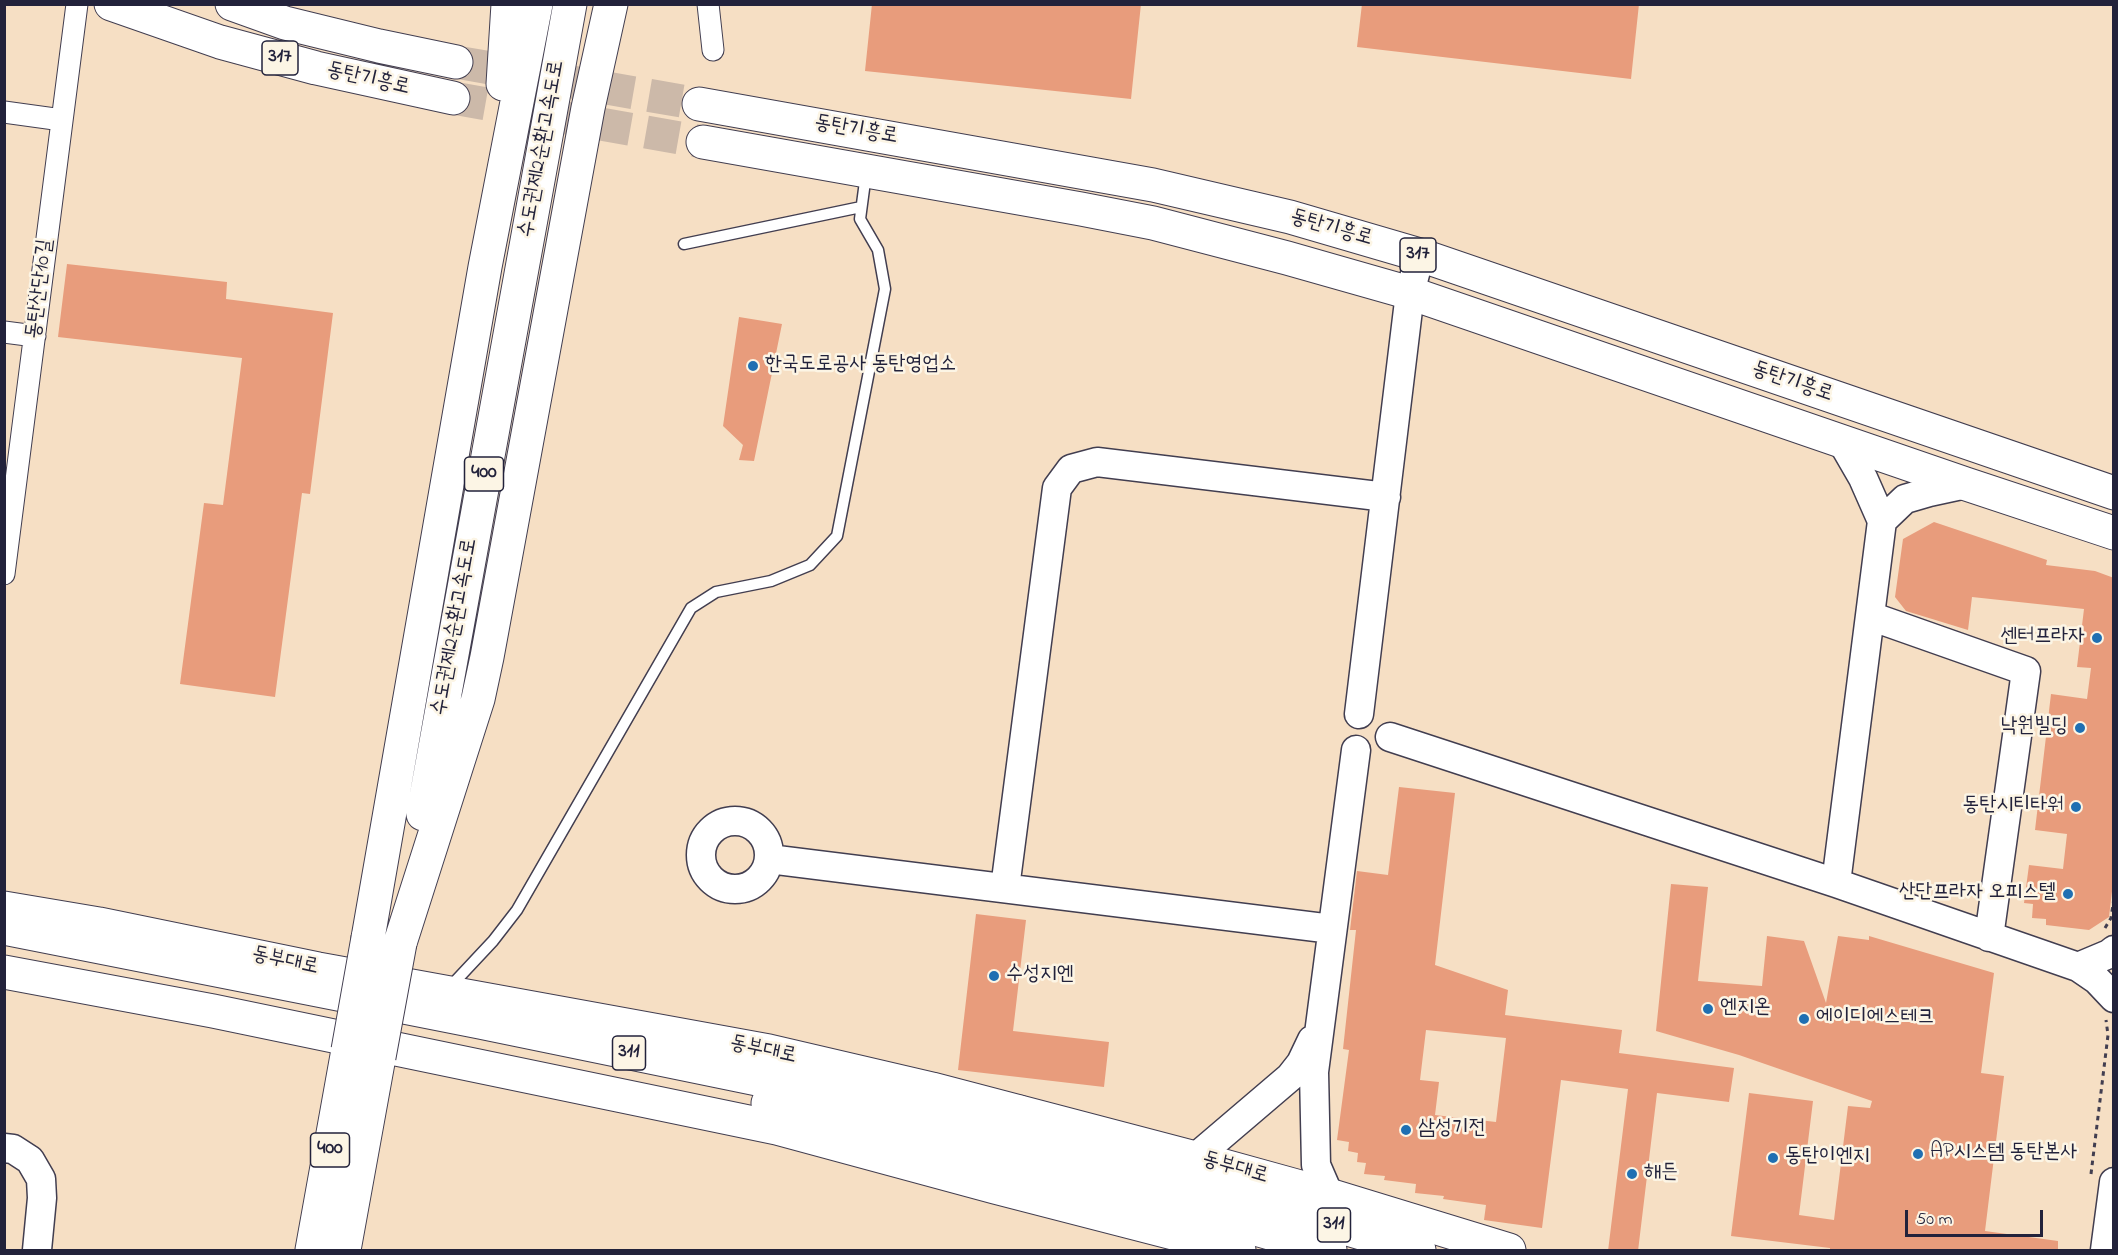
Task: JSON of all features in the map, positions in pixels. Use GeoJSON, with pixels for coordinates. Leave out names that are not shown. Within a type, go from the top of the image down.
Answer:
{"type":"FeatureCollection","features":[{"type":"Feature","properties":{"kind":"main road","name":"동탄기흥로"},"geometry":{"type":"LineString","coordinates":[[111,4],[220,42],[350,76],[453,98]]}},
{"type":"Feature","properties":{"kind":"main road","name":"동탄기흥로"},"geometry":{"type":"LineString","coordinates":[[232,4],[285,23],[456,62]]}},
{"type":"Feature","properties":{"kind":"main road"},"geometry":{"type":"LineString","coordinates":[[485,267],[502,99],[508,4]]}},
{"type":"Feature","properties":{"kind":"main road","name":"수도권제2순환고속도로"},"geometry":{"type":"LineString","coordinates":[[312,1251],[485,267],[536,4]]}},
{"type":"Feature","properties":{"kind":"main road","name":"수도권제2순환고속도로"},"geometry":{"type":"LineString","coordinates":[[344,1251],[570,4]]}},
{"type":"Feature","properties":{"kind":"main road"},"geometry":{"type":"LineString","coordinates":[[588,108],[603,4]]}},
{"type":"Feature","properties":{"kind":"main road"},"geometry":{"type":"LineString","coordinates":[[400,943],[483,678],[588,108],[611,4]]}},
{"type":"Feature","properties":{"kind":"main road","name":"동탄기흥로"},"geometry":{"type":"LineString","coordinates":[[699,104],[1153,185],[1290,217],[1420,255],[2114,493]]}},
{"type":"Feature","properties":{"kind":"main road","name":"동탄기흥로"},"geometry":{"type":"LineString","coordinates":[[703,142],[1016,196],[1152,223],[1243,246],[1410,293],[2114,533]]}},
{"type":"Feature","properties":{"kind":"main road","name":"동부대로"},"geometry":{"type":"LineString","coordinates":[[4,908],[99,924],[318,969],[769,1051],[932,1089],[1195,1158],[1329,1195],[1509,1251]]}},
{"type":"Feature","properties":{"kind":"main road","name":"동부대로"},"geometry":{"type":"LineString","coordinates":[[4,928],[884,1105],[1249,1200],[1419,1251]]}},
{"type":"Feature","properties":{"kind":"main road","name":"동부대로"},"geometry":{"type":"LineString","coordinates":[[4,949],[730,1093],[1238,1224],[1330,1251]]}},
{"type":"Feature","properties":{"kind":"main road"},"geometry":{"type":"LineString","coordinates":[[4,972],[224,1013],[777,1128],[1239,1251]]}},
{"type":"Feature","properties":{"kind":"main road"},"geometry":{"type":"LineString","coordinates":[[884,1105],[1018,1112]]}},
{"type":"Feature","properties":{"kind":"main road"},"geometry":{"type":"LineString","coordinates":[[835,1120],[1012,1185],[1183,1227],[1252,1251]]}},
{"type":"Feature","properties":{"kind":"street","name":"동탄산단10길"},"geometry":{"type":"LineString","coordinates":[[4,574],[10,492],[35,336],[77,4]]}},
{"type":"Feature","properties":{"kind":"street"},"geometry":{"type":"LineString","coordinates":[[708,4],[713,50]]}},
{"type":"Feature","properties":{"kind":"street"},"geometry":{"type":"LineString","coordinates":[[4,112],[62,120]]}},
{"type":"Feature","properties":{"kind":"street"},"geometry":{"type":"LineString","coordinates":[[1359,714],[1372,712],[1384,718],[1390,730],[1388,744],[1377,753],[1362,754],[1356,750],[1348,738],[1348,730],[1359,714],[1410,293],[1420,255]]}},
{"type":"Feature","properties":{"kind":"street"},"geometry":{"type":"LineString","coordinates":[[4,332],[35,336]]}},
{"type":"Feature","properties":{"kind":"street"},"geometry":{"type":"LineString","coordinates":[[1836,883],[1882,520],[1863,478],[1841,440]]}},
{"type":"Feature","properties":{"kind":"street"},"geometry":{"type":"LineString","coordinates":[[1005,888],[1057,488],[1071,470],[1096,462],[1386,497]]}},
{"type":"Feature","properties":{"kind":"street"},"geometry":{"type":"LineString","coordinates":[[1882,520],[1905,499],[1966,484]]}},
{"type":"Feature","properties":{"kind":"street"},"geometry":{"type":"LineString","coordinates":[[1870,616],[2026,671],[1989,937]]}},
{"type":"Feature","properties":{"kind":"street"},"geometry":{"type":"LineString","coordinates":[[1390,737],[1836,883],[2078,967],[2097,980],[2110,1008]]}},
{"type":"Feature","properties":{"kind":"street"},"geometry":{"type":"LineString","coordinates":[[1329,1195],[1316,1165],[1314,1072],[1356,750]]}},
{"type":"Feature","properties":{"kind":"street"},"geometry":{"type":"LineString","coordinates":[[769,859],[1332,929]]}},
{"type":"Feature","properties":{"kind":"street"},"geometry":{"type":"LineString","coordinates":[[2078,967],[2109,954],[2108,941]]}},
{"type":"Feature","properties":{"kind":"street"},"geometry":{"type":"LineString","coordinates":[[1195,1158],[1290,1077],[1301,1063],[1320,1022]]}},
{"type":"Feature","properties":{"kind":"street"},"geometry":{"type":"LineString","coordinates":[[4,1148],[14,1149],[30,1160],[41,1179],[42,1198],[37,1251]]}},
{"type":"Feature","properties":{"kind":"street"},"geometry":{"type":"LineString","coordinates":[[2102,1182],[2105,1251]]}},
{"type":"Feature","properties":{"kind":"lane"},"geometry":{"type":"LineString","coordinates":[[445,992],[493,941],[517,910],[691,608],[716,592],[771,581],[810,565],[837,536],[885,289],[878,250],[860,219],[866,170]]}},
{"type":"Feature","properties":{"kind":"lane"},"geometry":{"type":"LineString","coordinates":[[684,244],[861,207]]}},
{"type":"Feature","properties":{"kind":"path"},"geometry":{"type":"LineString","coordinates":[[2108,941],[2114,898]]}},
{"type":"Feature","properties":{"kind":"path"},"geometry":{"type":"LineString","coordinates":[[2102,1182],[2110,1008]]}},
{"type":"Feature","properties":{"kind":"building"},"geometry":{"type":"Polygon","coordinates":[[[872,4],[1141,4],[1131,99],[865,71],[872,4]]]}},
{"type":"Feature","properties":{"kind":"building"},"geometry":{"type":"Polygon","coordinates":[[[1362,4],[1639,4],[1631,79],[1357,47],[1362,4]]]}},
{"type":"Feature","properties":{"kind":"building"},"geometry":{"type":"Polygon","coordinates":[[[67,264],[227,282],[226,299],[333,313],[310,494],[302,493],[275,697],[180,684],[204,503],[223,505],[242,358],[58,337],[67,264]]]}},
{"type":"Feature","properties":{"kind":"building","name":"한국도로공사 동탄영업소"},"geometry":{"type":"Polygon","coordinates":[[[739,317],[782,324],[754,461],[739,460],[743,445],[723,426],[739,317]]]}},
{"type":"Feature","properties":{"kind":"building"},"geometry":{"type":"Polygon","coordinates":[[[1934,522],[2047,560],[2046,565],[2095,571],[2114,578],[2114,874],[2109,917],[2089,930],[2046,925],[2046,919],[2032,918],[2033,904],[2024,903],[2029,865],[2063,869],[2067,834],[2035,830],[2051,694],[2087,699],[2091,668],[2077,667],[2084,609],[1972,597],[1968,630],[1906,611],[1895,597],[1903,539],[1934,522]]]}},
{"type":"Feature","properties":{"kind":"building"},"geometry":{"type":"Polygon","coordinates":[[[1399,787],[1455,793],[1435,965],[1508,990],[1505,1015],[1622,1030],[1619,1053],[1734,1068],[1729,1102],[1657,1093],[1638,1251],[1608,1251],[1628,1089],[1561,1080],[1542,1228],[1484,1220],[1486,1205],[1443,1199],[1444,1196],[1415,1193],[1416,1184],[1384,1180],[1385,1176],[1364,1174],[1366,1163],[1357,1162],[1358,1153],[1348,1151],[1349,1142],[1337,1140],[1349,1050],[1343,1049],[1356,930],[1350,930],[1357,871],[1388,875],[1399,787]],[[1426,1030],[1420,1080],[1439,1082],[1435,1115],[1496,1122],[1506,1038],[1426,1030]]]}},
{"type":"Feature","properties":{"kind":"building"},"geometry":{"type":"Polygon","coordinates":[[[1671,884],[1708,887],[1698,981],[1762,986],[1767,936],[1804,941],[1826,1003],[1838,936],[1869,940],[1869,936],[1994,973],[1981,1073],[2004,1076],[1985,1231],[2058,1241],[2058,1251],[1830,1251],[1830,1248],[1731,1236],[1749,1093],[1813,1101],[1799,1215],[1834,1220],[1848,1106],[1870,1108],[1872,1101],[1739,1055],[1656,1031],[1671,884]]]}},
{"type":"Feature","properties":{"kind":"building","name":"수성지엔"},"geometry":{"type":"Polygon","coordinates":[[[976,914],[1026,920],[1013,1031],[1109,1042],[1104,1087],[958,1070],[976,914]]]}},
{"type":"Feature","properties":{"kind":"tunnel"},"geometry":{"type":"LineString","coordinates":[[456,62],[699,104]]}},
{"type":"Feature","properties":{"kind":"tunnel"},"geometry":{"type":"LineString","coordinates":[[453,98],[703,142]]}},
{"type":"Feature","properties":{"kind":"place","name":"한국도로공사 동탄영업소"},"geometry":{"type":"Point","coordinates":[753,366]}},
{"type":"Feature","properties":{"kind":"place","name":"센터프라자"},"geometry":{"type":"Point","coordinates":[2097,638]}},
{"type":"Feature","properties":{"kind":"place","name":"낙원빌딩"},"geometry":{"type":"Point","coordinates":[2080,728]}},
{"type":"Feature","properties":{"kind":"place","name":"동탄시티타워"},"geometry":{"type":"Point","coordinates":[2076,807]}},
{"type":"Feature","properties":{"kind":"place","name":"산단프라자 오피스텔"},"geometry":{"type":"Point","coordinates":[2068,894]}},
{"type":"Feature","properties":{"kind":"place","name":"수성지엔"},"geometry":{"type":"Point","coordinates":[994,976]}},
{"type":"Feature","properties":{"kind":"place","name":"엔지온"},"geometry":{"type":"Point","coordinates":[1708,1009]}},
{"type":"Feature","properties":{"kind":"place","name":"에이디에스테크"},"geometry":{"type":"Point","coordinates":[1804,1019]}},
{"type":"Feature","properties":{"kind":"place","name":"삼성기전"},"geometry":{"type":"Point","coordinates":[1406,1130]}},
{"type":"Feature","properties":{"kind":"place","name":"AP시스템 동탄본사"},"geometry":{"type":"Point","coordinates":[1918,1154]}},
{"type":"Feature","properties":{"kind":"place","name":"동탄이엔지"},"geometry":{"type":"Point","coordinates":[1773,1158]}},
{"type":"Feature","properties":{"kind":"place","name":"해든"},"geometry":{"type":"Point","coordinates":[1632,1174]}}]}
